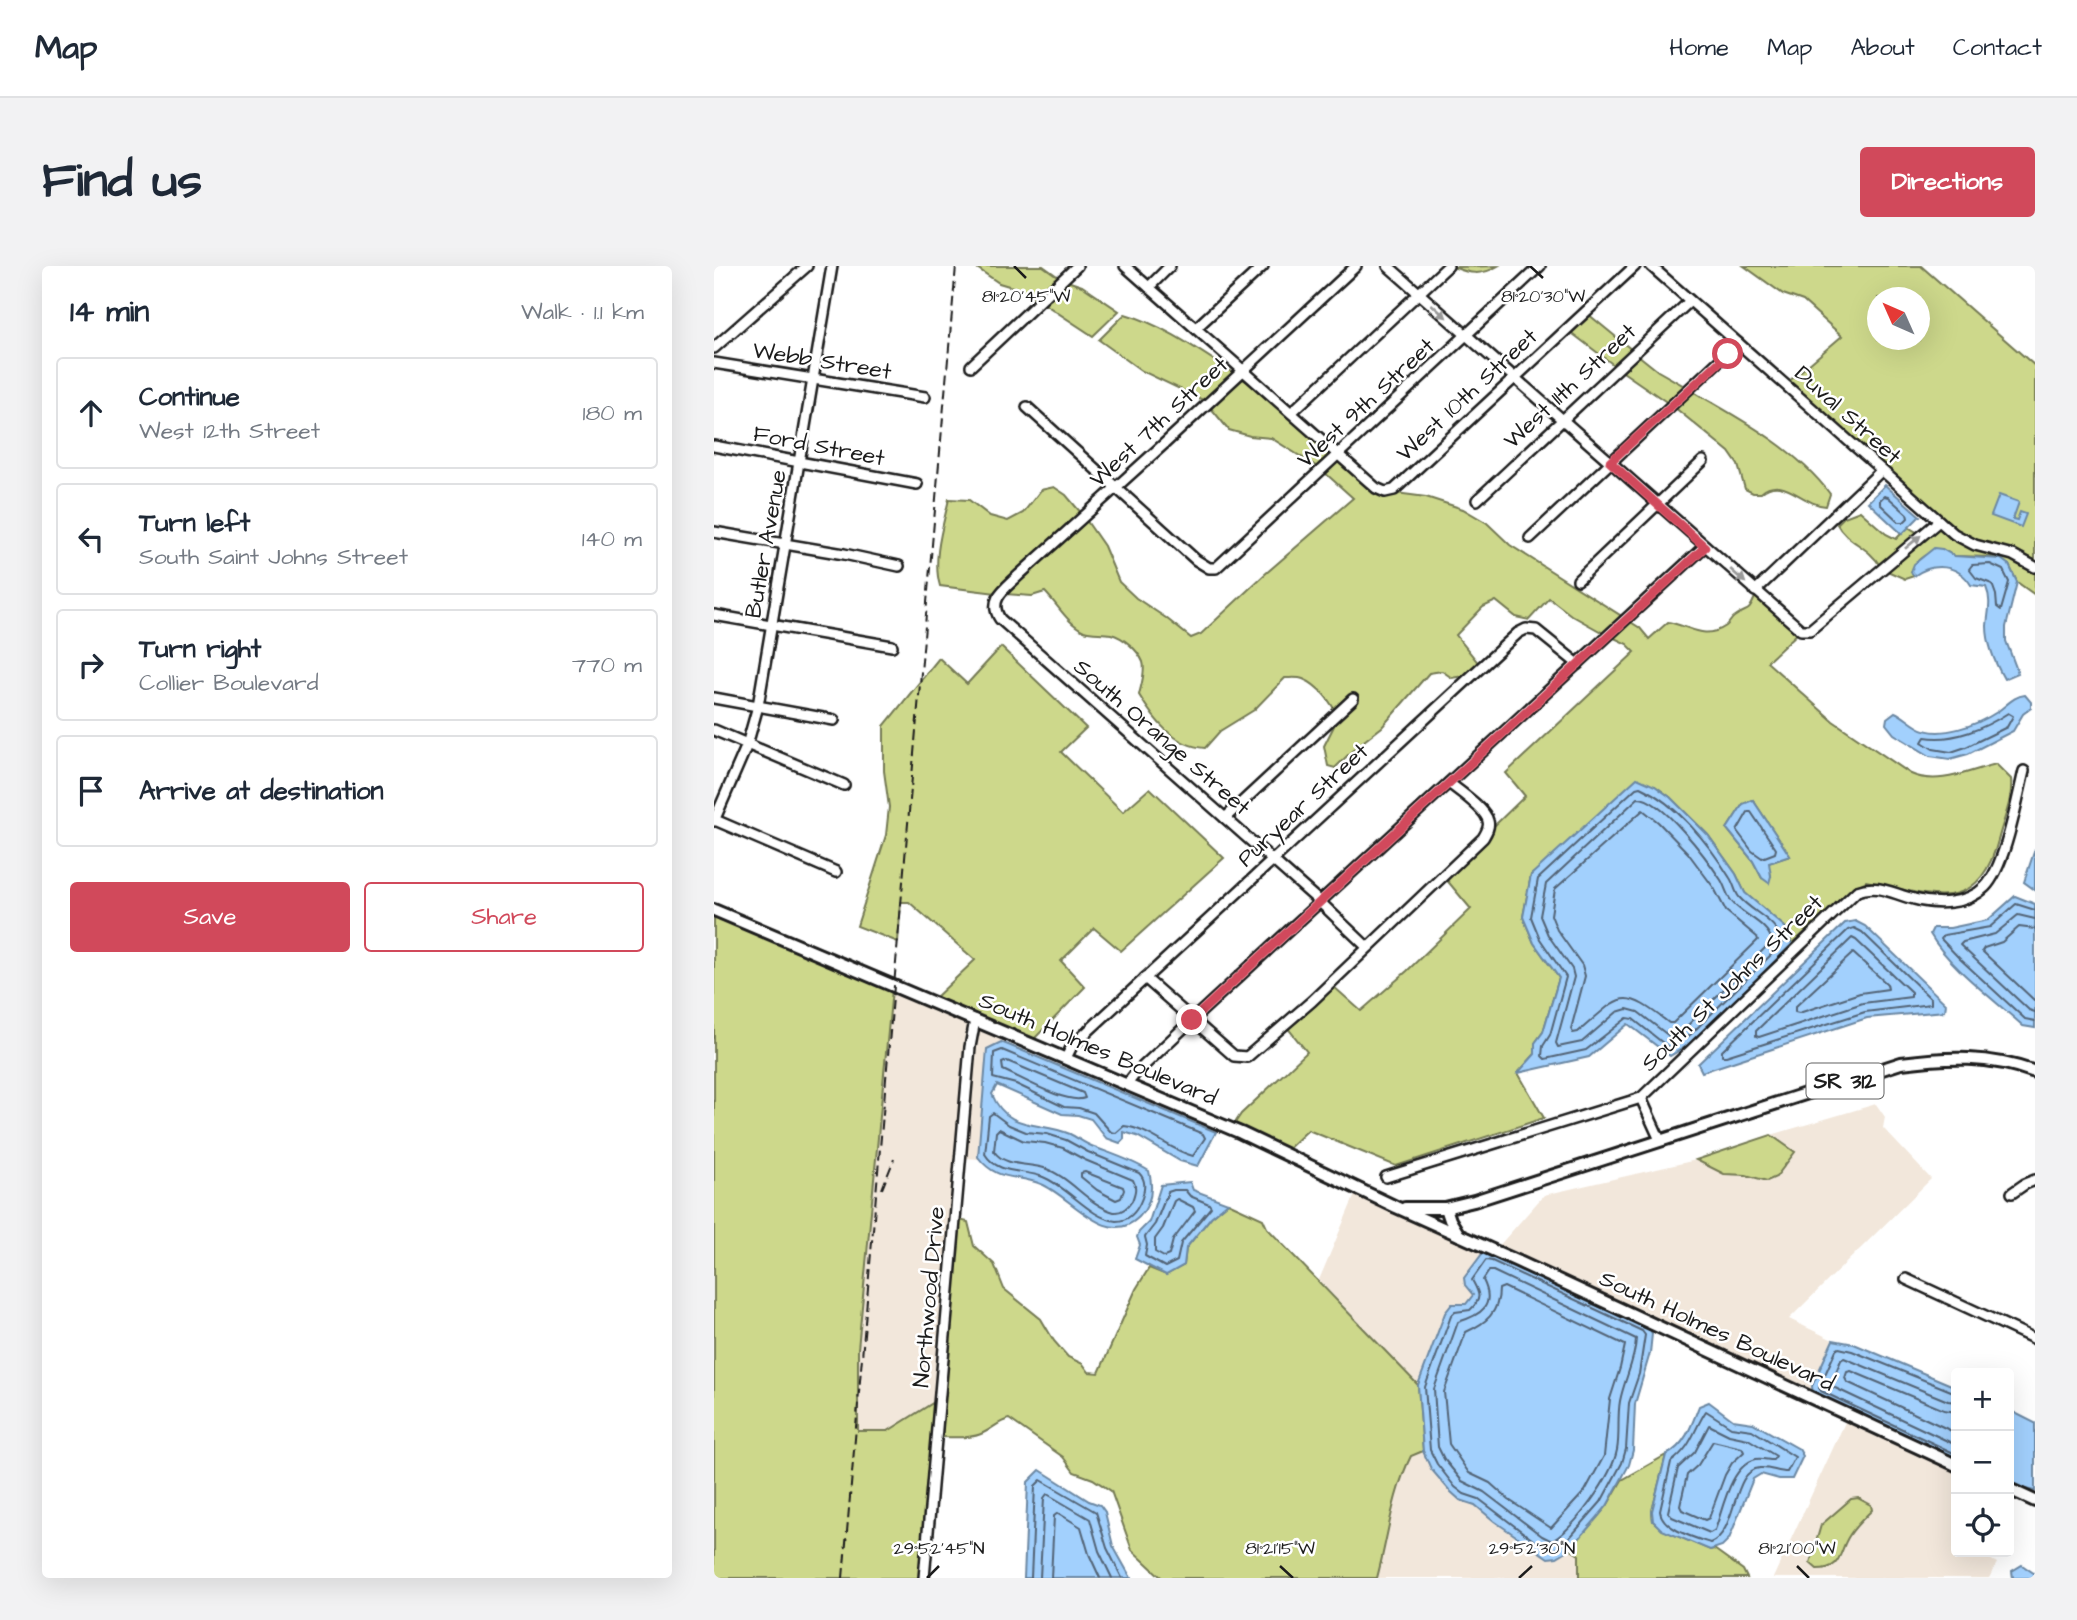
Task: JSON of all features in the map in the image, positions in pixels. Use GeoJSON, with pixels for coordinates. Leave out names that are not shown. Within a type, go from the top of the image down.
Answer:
{"type":"FeatureCollection","features":[{"type":"Feature","properties":{"kind":"main road","name":"South Holmes Boulevard"},"geometry":{"type":"LineString","coordinates":[[714,910],[1241,1133],[1951,1463]]}},
{"type":"Feature","properties":{"kind":"main road","name":"SR 312"},"geometry":{"type":"LineString","coordinates":[[1396,1207],[1446,1208],[1474,1201],[1901,1063],[1945,1057],[1990,1060],[2035,1072]]}},
{"type":"Feature","properties":{"kind":"main road"},"geometry":{"type":"LineString","coordinates":[[1446,1208],[1454,1230],[1460,1237]]}},
{"type":"Feature","properties":{"kind":"main road"},"geometry":{"type":"LineString","coordinates":[[2014,1491],[2035,1501]]}},
{"type":"Feature","properties":{"kind":"street"},"geometry":{"type":"LineString","coordinates":[[714,348],[807,266]]}},
{"type":"Feature","properties":{"kind":"street","name":"Butler Avenue"},"geometry":{"type":"LineString","coordinates":[[714,820],[747,745],[758,706],[832,266]]}},
{"type":"Feature","properties":{"kind":"street"},"geometry":{"type":"LineString","coordinates":[[971,366],[1077,266]]}},
{"type":"Feature","properties":{"kind":"street"},"geometry":{"type":"LineString","coordinates":[[1125,266],[1339,453]]}},
{"type":"Feature","properties":{"kind":"street"},"geometry":{"type":"LineString","coordinates":[[1149,287],[1170,266]]}},
{"type":"Feature","properties":{"kind":"street"},"geometry":{"type":"LineString","coordinates":[[1196,328],[1263,266]]}},
{"type":"Feature","properties":{"kind":"street","name":"West 7th Street"},"geometry":{"type":"LineString","coordinates":[[995,610],[997,597],[1356,266]]}},
{"type":"Feature","properties":{"kind":"street"},"geometry":{"type":"LineString","coordinates":[[1388,266],[1801,630],[1806,631],[1939,520]]}},
{"type":"Feature","properties":{"kind":"street"},"geometry":{"type":"LineString","coordinates":[[1292,412],[1448,266]]}},
{"type":"Feature","properties":{"kind":"street","name":"West 9th Street"},"geometry":{"type":"LineString","coordinates":[[1117,487],[1196,560],[1209,568],[1216,568],[1541,266]]}},
{"type":"Feature","properties":{"kind":"street","name":"West 10th Street"},"geometry":{"type":"LineString","coordinates":[[1339,453],[1376,488],[1385,492],[1394,490],[1635,266]]}},
{"type":"Feature","properties":{"kind":"street","name":"Duval Street"},"geometry":{"type":"LineString","coordinates":[[1651,266],[1939,520],[1968,542],[2014,555],[2035,567]]}},
{"type":"Feature","properties":{"kind":"street","name":"West 11th Street"},"geometry":{"type":"LineString","coordinates":[[1477,500],[1690,301]]}},
{"type":"Feature","properties":{"kind":"street"},"geometry":{"type":"LineString","coordinates":[[1530,538],[1738,343]]}},
{"type":"Feature","properties":{"kind":"street","name":"Webb Street"},"geometry":{"type":"LineString","coordinates":[[714,363],[925,397]]}},
{"type":"Feature","properties":{"kind":"street"},"geometry":{"type":"LineString","coordinates":[[1027,407],[1117,487]]}},
{"type":"Feature","properties":{"kind":"street","name":"Ford Street"},"geometry":{"type":"LineString","coordinates":[[714,446],[917,484]]}},
{"type":"Feature","properties":{"kind":"street"},"geometry":{"type":"LineString","coordinates":[[1578,580],[1703,461]]}},
{"type":"Feature","properties":{"kind":"street"},"geometry":{"type":"LineString","coordinates":[[1755,591],[1881,471]]}},
{"type":"Feature","properties":{"kind":"street"},"geometry":{"type":"LineString","coordinates":[[714,532],[899,566]]}},
{"type":"Feature","properties":{"kind":"street"},"geometry":{"type":"LineString","coordinates":[[1127,1084],[1192,1020],[1705,547]]}},
{"type":"Feature","properties":{"kind":"street","name":"South Orange Street"},"geometry":{"type":"LineString","coordinates":[[995,610],[1000,619],[1320,902],[1367,947]]}},
{"type":"Feature","properties":{"kind":"street"},"geometry":{"type":"LineString","coordinates":[[714,615],[892,646]]}},
{"type":"Feature","properties":{"kind":"street","name":"Puryear Street"},"geometry":{"type":"LineString","coordinates":[[1066,1058],[1072,1046],[1518,633],[1526,629],[1536,630],[1578,664]]}},
{"type":"Feature","properties":{"kind":"street"},"geometry":{"type":"LineString","coordinates":[[714,698],[834,720]]}},
{"type":"Feature","properties":{"kind":"street"},"geometry":{"type":"LineString","coordinates":[[1226,818],[1353,699]]}},
{"type":"Feature","properties":{"kind":"street"},"geometry":{"type":"LineString","coordinates":[[714,730],[844,785]]}},
{"type":"Feature","properties":{"kind":"street","name":"South St Johns Street"},"geometry":{"type":"LineString","coordinates":[[1386,1177],[1642,1098],[1851,894],[1866,887],[1873,887],[1920,901],[1944,903],[1965,899],[1985,887],[2002,853],[2024,771]]}},
{"type":"Feature","properties":{"kind":"street"},"geometry":{"type":"LineString","coordinates":[[1145,978],[1233,1054],[1243,1058],[1250,1054],[1312,1001],[1483,838],[1489,820],[1481,809],[1449,783]]}},
{"type":"Feature","properties":{"kind":"street"},"geometry":{"type":"LineString","coordinates":[[714,820],[836,872]]}},
{"type":"Feature","properties":{"kind":"street","name":"Northwood Drive"},"geometry":{"type":"LineString","coordinates":[[924,1578],[970,1047],[975,1020]]}},
{"type":"Feature","properties":{"kind":"street"},"geometry":{"type":"LineString","coordinates":[[1642,1098],[1660,1140]]}},
{"type":"Feature","properties":{"kind":"street"},"geometry":{"type":"LineString","coordinates":[[2012,1193],[2035,1180]]}},
{"type":"Feature","properties":{"kind":"street"},"geometry":{"type":"LineString","coordinates":[[1906,1279],[2035,1339]]}},
{"type":"Feature","properties":{"kind":"shaded area"},"geometry":{"type":"Polygon","coordinates":[[[892,989],[971,1022],[936,1401],[888,1431],[858,1432],[858,1349],[892,989]]]}},
{"type":"Feature","properties":{"kind":"shaded area"},"geometry":{"type":"Polygon","coordinates":[[[977,1024],[999,1033],[1001,1042],[987,1049],[979,1159],[964,1158],[977,1024]]]}},
{"type":"Feature","properties":{"kind":"shaded area"},"geometry":{"type":"Polygon","coordinates":[[[1876,1104],[1885,1117],[1883,1128],[1931,1179],[1789,1319],[1833,1340],[1812,1386],[1813,1395],[1497,1248],[1544,1195],[1696,1160],[1724,1174],[1746,1175],[1767,1181],[1776,1177],[1792,1158],[1786,1145],[1771,1135],[1876,1104]]]}},
{"type":"Feature","properties":{"kind":"shaded area"},"geometry":{"type":"Polygon","coordinates":[[[1357,1190],[1485,1250],[1465,1285],[1473,1295],[1466,1304],[1452,1304],[1445,1313],[1418,1385],[1319,1280],[1357,1190]]]}},
{"type":"Feature","properties":{"kind":"shaded area"},"geometry":{"type":"Polygon","coordinates":[[[1847,1418],[1951,1467],[1951,1557],[1986,1557],[1997,1563],[1989,1578],[1773,1578],[1847,1418]],[[1871,1510],[1832,1516],[1821,1525],[1840,1559],[1847,1539],[1871,1510]]]}},
{"type":"Feature","properties":{"kind":"shaded area"},"geometry":{"type":"Polygon","coordinates":[[[1423,1451],[1431,1469],[1460,1500],[1475,1505],[1533,1549],[1557,1557],[1570,1549],[1579,1555],[1579,1578],[1377,1578],[1389,1521],[1404,1471],[1411,1456],[1423,1451]]]}},
{"type":"Feature","properties":{"kind":"green space"},"geometry":{"type":"Polygon","coordinates":[[[974,266],[1043,266],[1060,278],[1037,299],[1022,290],[999,283],[974,266]]]}},
{"type":"Feature","properties":{"kind":"green space"},"geometry":{"type":"Polygon","coordinates":[[[1498,266],[1476,273],[1453,267],[1498,266]]]}},
{"type":"Feature","properties":{"kind":"green space"},"geometry":{"type":"Polygon","coordinates":[[[1744,266],[1921,266],[2035,366],[2035,564],[1975,542],[1956,531],[1787,383],[1842,336],[1803,301],[1783,294],[1744,266]]]}},
{"type":"Feature","properties":{"kind":"green space"},"geometry":{"type":"Polygon","coordinates":[[[1067,281],[1082,286],[1119,311],[1093,336],[1043,303],[1067,281]]]}},
{"type":"Feature","properties":{"kind":"green space"},"geometry":{"type":"Polygon","coordinates":[[[1125,314],[1168,332],[1235,374],[1205,401],[1142,371],[1099,340],[1125,314]]]}},
{"type":"Feature","properties":{"kind":"green space"},"geometry":{"type":"Polygon","coordinates":[[[1588,314],[1632,350],[1615,366],[1569,331],[1588,314]]]}},
{"type":"Feature","properties":{"kind":"green space"},"geometry":{"type":"Polygon","coordinates":[[[1638,355],[1658,371],[1686,387],[1668,403],[1620,370],[1638,355]]]}},
{"type":"Feature","properties":{"kind":"green space"},"geometry":{"type":"Polygon","coordinates":[[[1241,378],[1261,389],[1334,453],[1319,468],[1271,438],[1229,430],[1210,407],[1241,378]]]}},
{"type":"Feature","properties":{"kind":"green space"},"geometry":{"type":"Polygon","coordinates":[[[1692,391],[1766,436],[1801,463],[1830,494],[1826,506],[1777,487],[1761,493],[1745,489],[1738,465],[1729,452],[1674,407],[1692,391]]]}},
{"type":"Feature","properties":{"kind":"green space"},"geometry":{"type":"Polygon","coordinates":[[[1339,458],[1386,495],[1396,493],[1426,497],[1463,509],[1487,523],[1510,545],[1623,617],[1605,634],[1571,615],[1549,598],[1529,620],[1516,617],[1496,601],[1483,607],[1456,635],[1479,664],[1468,675],[1452,678],[1442,671],[1429,673],[1382,727],[1335,768],[1328,766],[1324,746],[1338,718],[1333,706],[1309,682],[1299,678],[1285,678],[1254,710],[1220,731],[1205,748],[1194,746],[1174,737],[1166,730],[1139,695],[1144,666],[1138,653],[1130,645],[1111,634],[1087,632],[1078,628],[1045,592],[1032,596],[1004,594],[1086,520],[1104,546],[1119,582],[1136,598],[1191,638],[1201,634],[1353,498],[1324,472],[1339,458]]]}},
{"type":"Feature","properties":{"kind":"green space"},"geometry":{"type":"Polygon","coordinates":[[[1054,487],[1066,495],[1082,514],[996,593],[940,586],[938,554],[949,499],[969,500],[990,516],[1008,521],[1023,513],[1041,490],[1054,487]]]}},
{"type":"Feature","properties":{"kind":"green space"},"geometry":{"type":"Polygon","coordinates":[[[1860,511],[1886,534],[1896,539],[1908,527],[1918,533],[1880,566],[1876,559],[1846,535],[1837,524],[1844,517],[1860,511]]]}},
{"type":"Feature","properties":{"kind":"green space"},"geometry":{"type":"Polygon","coordinates":[[[1939,525],[2035,571],[2035,595],[2017,582],[2009,565],[1991,557],[1954,556],[1942,549],[1920,559],[1911,572],[1914,576],[1905,579],[1885,570],[1939,525]]]}},
{"type":"Feature","properties":{"kind":"green space"},"geometry":{"type":"Polygon","coordinates":[[[1756,595],[1799,632],[1767,662],[1833,721],[1911,774],[1942,778],[1996,764],[2011,779],[2009,801],[1999,837],[1990,863],[1978,880],[1965,891],[1949,895],[1911,892],[1866,881],[1848,892],[1792,944],[1785,927],[1745,893],[1736,874],[1708,835],[1670,797],[1655,786],[1531,875],[1523,917],[1534,943],[1559,978],[1543,1032],[1535,1043],[1535,1054],[1518,1073],[1544,1118],[1396,1166],[1308,1130],[1286,1151],[1233,1126],[1241,1114],[1307,1052],[1287,1027],[1333,986],[1361,1011],[1471,909],[1445,878],[1525,796],[1506,773],[1635,652],[1627,644],[1612,637],[1629,621],[1640,628],[1649,639],[1668,622],[1697,631],[1718,630],[1749,608],[1756,595]],[[1753,800],[1743,804],[1727,829],[1753,861],[1762,878],[1771,876],[1768,863],[1790,856],[1753,800]]]}},
{"type":"Feature","properties":{"kind":"green space"},"geometry":{"type":"Polygon","coordinates":[[[1001,647],[1086,728],[1061,752],[1123,812],[1150,788],[1224,858],[1121,951],[1094,928],[1061,961],[1085,987],[1032,1041],[934,999],[975,960],[909,902],[901,902],[898,942],[857,926],[886,835],[889,807],[884,771],[884,726],[939,658],[967,684],[1001,647]]]}},
{"type":"Feature","properties":{"kind":"green space"},"geometry":{"type":"Polygon","coordinates":[[[714,914],[892,989],[858,1349],[858,1431],[888,1431],[936,1401],[921,1578],[714,1578],[714,914]]]}},
{"type":"Feature","properties":{"kind":"green space"},"geometry":{"type":"Polygon","coordinates":[[[1771,1135],[1795,1152],[1776,1177],[1767,1181],[1746,1175],[1724,1174],[1696,1160],[1771,1135]]]}},
{"type":"Feature","properties":{"kind":"green space"},"geometry":{"type":"Polygon","coordinates":[[[1228,1203],[1263,1219],[1267,1228],[1418,1385],[1423,1451],[1411,1456],[1405,1470],[1395,1500],[1377,1578],[1162,1578],[1132,1550],[1111,1491],[1093,1479],[1074,1472],[1063,1457],[1009,1419],[978,1435],[942,1437],[959,1220],[968,1222],[974,1246],[994,1264],[1004,1289],[1041,1319],[1054,1341],[1068,1357],[1083,1364],[1089,1372],[1099,1373],[1136,1289],[1149,1268],[1166,1275],[1184,1265],[1186,1248],[1211,1217],[1228,1203]]]}},
{"type":"Feature","properties":{"kind":"green space"},"geometry":{"type":"Polygon","coordinates":[[[1666,1455],[1652,1511],[1653,1521],[1663,1530],[1710,1550],[1714,1549],[1743,1570],[1747,1578],[1579,1578],[1579,1555],[1570,1549],[1607,1506],[1622,1480],[1666,1455]]]}},
{"type":"Feature","properties":{"kind":"green space"},"geometry":{"type":"Polygon","coordinates":[[[1858,1498],[1871,1505],[1872,1510],[1851,1532],[1836,1563],[1817,1569],[1810,1563],[1821,1525],[1851,1499],[1858,1498]]]}},
{"type":"Feature","properties":{"kind":"water"},"geometry":{"type":"Polygon","coordinates":[[[1885,485],[1920,516],[1902,534],[1868,502],[1885,485]]]}},
{"type":"Feature","properties":{"kind":"water"},"geometry":{"type":"Polygon","coordinates":[[[1999,495],[2019,502],[2013,519],[2017,520],[2020,512],[2026,514],[2021,527],[1991,516],[1999,495]]]}},
{"type":"Feature","properties":{"kind":"water"},"geometry":{"type":"Polygon","coordinates":[[[1934,548],[1954,556],[2001,559],[2009,565],[2017,582],[2006,627],[2006,641],[2018,673],[2004,679],[1992,653],[1987,633],[1989,602],[1986,587],[1971,585],[1959,573],[1945,567],[1929,569],[1914,576],[1911,572],[1914,564],[1934,548]]]}},
{"type":"Feature","properties":{"kind":"water"},"geometry":{"type":"Polygon","coordinates":[[[2025,695],[2031,702],[2031,708],[2023,714],[2013,731],[1968,754],[1950,759],[1930,756],[1894,734],[1886,724],[1887,718],[1895,712],[1927,731],[1959,729],[1989,717],[2014,699],[2025,695]]]}},
{"type":"Feature","properties":{"kind":"water"},"geometry":{"type":"Polygon","coordinates":[[[1637,778],[1670,797],[1708,835],[1736,874],[1745,893],[1785,927],[1792,944],[1695,1041],[1670,1056],[1628,1024],[1589,1057],[1518,1073],[1535,1054],[1535,1043],[1543,1032],[1559,978],[1534,943],[1523,917],[1531,875],[1637,778]]]}},
{"type":"Feature","properties":{"kind":"water"},"geometry":{"type":"Polygon","coordinates":[[[1753,800],[1790,856],[1769,863],[1769,883],[1762,878],[1753,861],[1727,829],[1743,804],[1753,800]]]}},
{"type":"Feature","properties":{"kind":"water"},"geometry":{"type":"Polygon","coordinates":[[[2035,849],[2035,890],[2024,882],[2035,849]]]}},
{"type":"Feature","properties":{"kind":"water"},"geometry":{"type":"Polygon","coordinates":[[[2015,896],[2035,904],[2035,1028],[2023,1026],[1973,983],[1949,959],[1930,934],[1933,928],[1950,928],[1988,920],[2015,896]]]}},
{"type":"Feature","properties":{"kind":"water"},"geometry":{"type":"Polygon","coordinates":[[[1855,921],[1865,926],[1946,1004],[1945,1011],[1867,1018],[1702,1072],[1698,1064],[1845,923],[1855,921]]]}},
{"type":"Feature","properties":{"kind":"water"},"geometry":{"type":"Polygon","coordinates":[[[1001,1042],[1216,1132],[1198,1166],[1180,1161],[1137,1136],[1124,1132],[1124,1139],[1120,1143],[1106,1138],[1091,1119],[1062,1114],[997,1085],[992,1094],[998,1106],[1015,1120],[1070,1134],[1149,1171],[1150,1195],[1147,1207],[1139,1217],[1127,1225],[1114,1227],[1102,1224],[1053,1190],[1032,1181],[999,1174],[978,1157],[987,1049],[1001,1042]]]}},
{"type":"Feature","properties":{"kind":"water"},"geometry":{"type":"Polygon","coordinates":[[[1190,1182],[1193,1190],[1228,1203],[1211,1217],[1186,1248],[1184,1265],[1166,1275],[1135,1259],[1140,1245],[1137,1237],[1149,1222],[1161,1185],[1190,1182]]]}},
{"type":"Feature","properties":{"kind":"water"},"geometry":{"type":"Polygon","coordinates":[[[1485,1250],[1649,1326],[1652,1334],[1650,1353],[1635,1404],[1633,1450],[1629,1465],[1607,1506],[1570,1549],[1557,1557],[1548,1558],[1475,1505],[1460,1500],[1431,1469],[1423,1451],[1418,1385],[1445,1313],[1452,1304],[1466,1304],[1473,1295],[1465,1285],[1464,1278],[1485,1250]]]}},
{"type":"Feature","properties":{"kind":"water"},"geometry":{"type":"Polygon","coordinates":[[[1833,1340],[1854,1344],[1951,1385],[1951,1460],[1813,1395],[1812,1386],[1833,1340]]]}},
{"type":"Feature","properties":{"kind":"water"},"geometry":{"type":"Polygon","coordinates":[[[1709,1402],[1733,1420],[1753,1423],[1799,1449],[1803,1456],[1792,1479],[1761,1474],[1753,1479],[1729,1539],[1722,1546],[1710,1550],[1662,1530],[1653,1521],[1652,1511],[1666,1455],[1683,1441],[1699,1406],[1709,1402]]]}},
{"type":"Feature","properties":{"kind":"water"},"geometry":{"type":"Polygon","coordinates":[[[2014,1412],[2035,1423],[2035,1491],[2014,1487],[2014,1412]]]}},
{"type":"Feature","properties":{"kind":"water"},"geometry":{"type":"Polygon","coordinates":[[[1040,1470],[1100,1505],[1105,1512],[1113,1546],[1131,1578],[1024,1578],[1028,1482],[1040,1470]]]}},
{"type":"Feature","properties":{"kind":"water"},"geometry":{"type":"Polygon","coordinates":[[[2022,1565],[2035,1574],[2035,1578],[2013,1578],[2012,1571],[2022,1565]]]}},
{"type":"Feature","properties":{"kind":"railway"},"geometry":{"type":"LineString","coordinates":[[843,1578],[956,266]]}},
{"type":"Feature","properties":{"kind":"railway"},"geometry":{"type":"LineString","coordinates":[[882,1189],[894,1159]]}},
{"type":"Feature","properties":{"kind":"route"},"geometry":{"type":"LineString","coordinates":[[1192,1020],[1705,547],[1610,462],[1728,354]]}}]}
